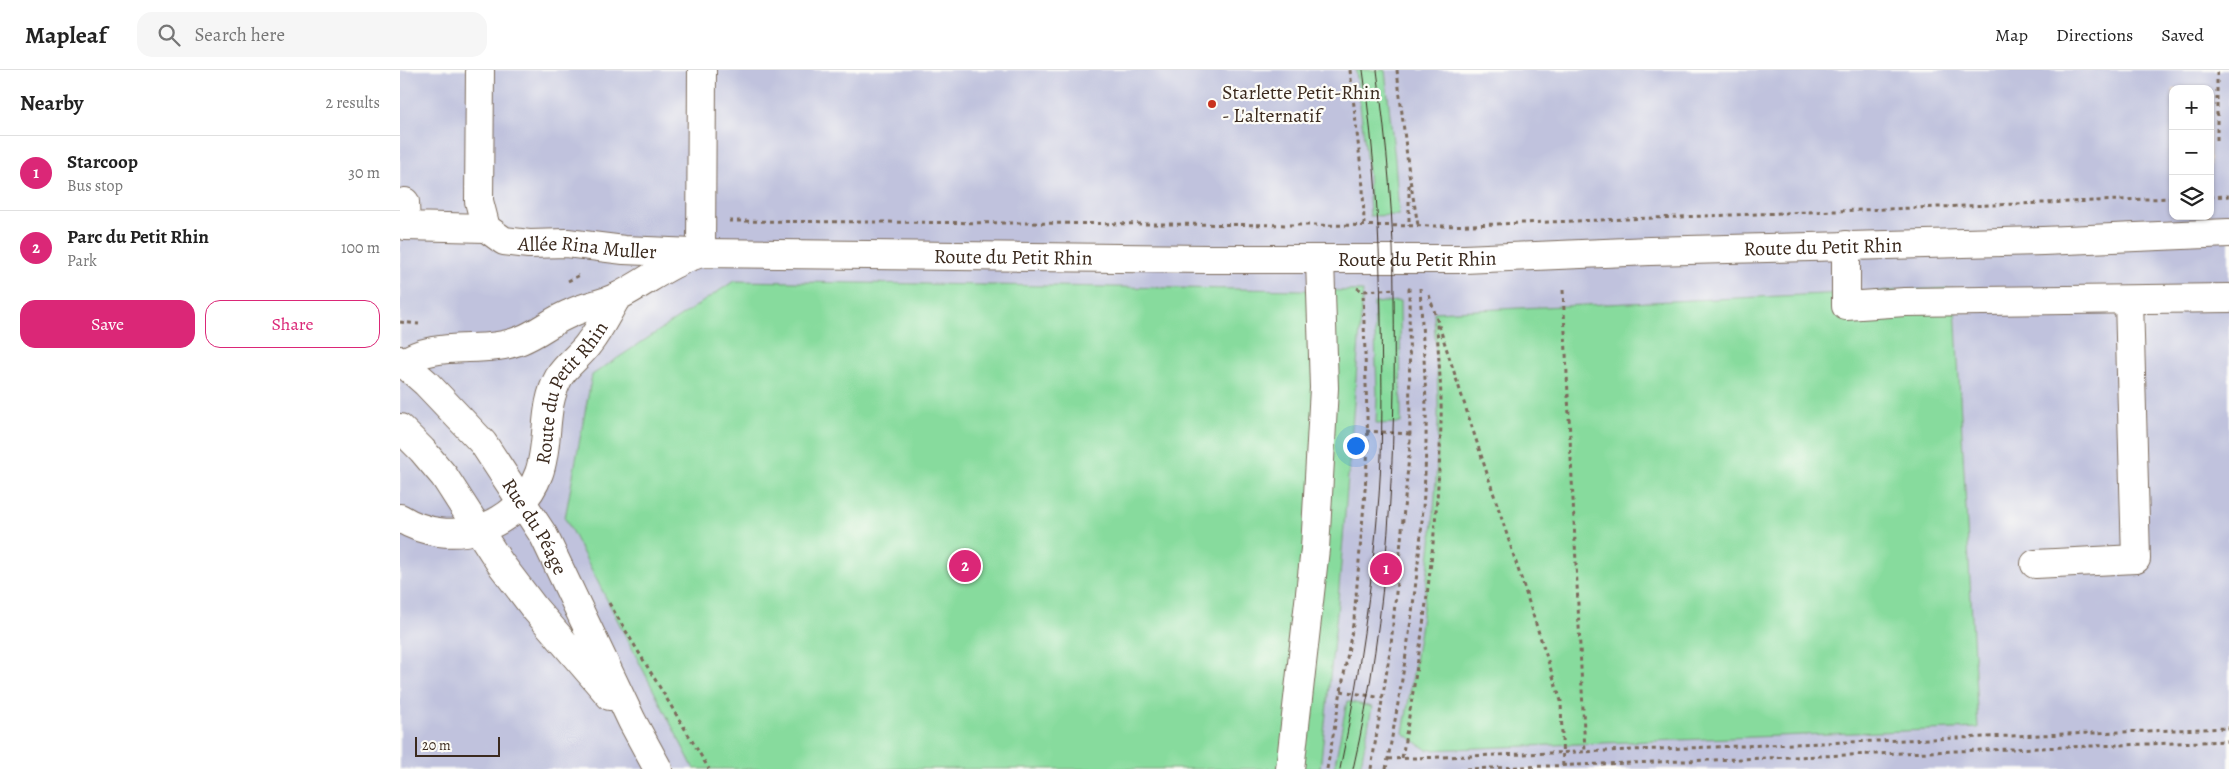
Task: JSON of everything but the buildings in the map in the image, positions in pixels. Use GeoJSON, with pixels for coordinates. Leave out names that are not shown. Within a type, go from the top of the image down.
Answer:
{"type":"FeatureCollection","features":[{"type":"Feature","properties":{"kind":"street"},"geometry":{"type":"LineString","coordinates":[[406,202],[406,226],[486,228],[479,202],[480,70]]}},
{"type":"Feature","properties":{"kind":"street"},"geometry":{"type":"LineString","coordinates":[[701,254],[702,70]]}},
{"type":"Feature","properties":{"kind":"street","name":"Allée Rina Muller"},"geometry":{"type":"LineString","coordinates":[[486,228],[504,241],[529,244],[568,243],[624,250],[701,254]]}},
{"type":"Feature","properties":{"kind":"street","name":"Route du Petit Rhin"},"geometry":{"type":"LineString","coordinates":[[401,362],[436,350],[498,348],[522,340],[570,313],[617,297],[681,259],[701,254],[1320,260],[1464,259],[1650,251],[2229,233]]}},
{"type":"Feature","properties":{"kind":"street"},"geometry":{"type":"LineString","coordinates":[[1846,245],[1846,306],[1905,302],[2229,298]]}},
{"type":"Feature","properties":{"kind":"street"},"geometry":{"type":"LineString","coordinates":[[1290,769],[1315,549],[1324,388],[1320,260]]}},
{"type":"Feature","properties":{"kind":"street","name":"Route du Petit Rhin"},"geometry":{"type":"LineString","coordinates":[[400,518],[411,525],[429,532],[448,534],[468,533],[480,530],[496,522],[522,501],[530,491],[539,473],[544,454],[549,404],[559,377],[589,344],[617,297]]}},
{"type":"Feature","properties":{"kind":"street"},"geometry":{"type":"LineString","coordinates":[[2035,564],[2136,559],[2129,300]]}},
{"type":"Feature","properties":{"kind":"street","name":"Rue du Péage"},"geometry":{"type":"LineString","coordinates":[[401,362],[426,383],[483,443],[522,501],[544,536],[632,721],[658,769]]}},
{"type":"Feature","properties":{"kind":"street","name":"Rue du Péage"},"geometry":{"type":"LineString","coordinates":[[400,428],[444,476],[500,562],[535,610],[632,721]]}},
{"type":"Feature","properties":{"kind":"path","name":"Route du Petit Rhin"},"geometry":{"type":"LineString","coordinates":[[1350,70],[1364,224],[1418,226],[1575,222],[2169,198]]}},
{"type":"Feature","properties":{"kind":"path"},"geometry":{"type":"LineString","coordinates":[[1397,70],[1408,174],[1418,226]]}},
{"type":"Feature","properties":{"kind":"path"},"geometry":{"type":"LineString","coordinates":[[2216,140],[2217,70]]}},
{"type":"Feature","properties":{"kind":"path"},"geometry":{"type":"LineString","coordinates":[[1371,769],[1383,698],[1398,586],[1410,434],[1408,174]]}},
{"type":"Feature","properties":{"kind":"path"},"geometry":{"type":"LineString","coordinates":[[2214,197],[2229,196]]}},
{"type":"Feature","properties":{"kind":"path"},"geometry":{"type":"LineString","coordinates":[[1327,769],[1355,611],[1368,447],[1363,291],[1409,289],[1420,290],[1426,408],[1424,475],[1417,559],[1407,642],[1386,769]]}},
{"type":"Feature","properties":{"kind":"path"},"geometry":{"type":"LineString","coordinates":[[1563,290],[1585,752]]}},
{"type":"Feature","properties":{"kind":"path"},"geometry":{"type":"LineString","coordinates":[[1429,295],[1561,701],[1564,767]]}},
{"type":"Feature","properties":{"kind":"path"},"geometry":{"type":"LineString","coordinates":[[1402,758],[1424,634],[1435,534],[1442,421],[1436,318]]}},
{"type":"Feature","properties":{"kind":"path"},"geometry":{"type":"LineString","coordinates":[[1366,431],[1410,434]]}},
{"type":"Feature","properties":{"kind":"path"},"geometry":{"type":"LineString","coordinates":[[608,600],[710,769]]}},
{"type":"Feature","properties":{"kind":"path"},"geometry":{"type":"LineString","coordinates":[[1340,691],[1383,698]]}},
{"type":"Feature","properties":{"kind":"path"},"geometry":{"type":"LineString","coordinates":[[1388,759],[2229,728]]}},
{"type":"Feature","properties":{"kind":"path"},"geometry":{"type":"LineString","coordinates":[[1466,769],[1564,767],[2229,741]]}},
{"type":"Feature","properties":{"kind":"shaded area"},"geometry":{"type":"Polygon","coordinates":[[[400,70],[2229,70],[2229,769],[400,769],[400,70]]]}},
{"type":"Feature","properties":{"kind":"green space"},"geometry":{"type":"Polygon","coordinates":[[[1356,70],[1385,70],[1399,215],[1370,216],[1368,172],[1356,70]]]}},
{"type":"Feature","properties":{"kind":"green space"},"geometry":{"type":"Polygon","coordinates":[[[734,281],[1363,291],[1337,613],[1320,769],[694,769],[565,518],[592,375],[734,281]]]}},
{"type":"Feature","properties":{"kind":"green space"},"geometry":{"type":"Polygon","coordinates":[[[1954,288],[1978,728],[1427,750],[1403,733],[1422,618],[1435,501],[1438,409],[1434,312],[1954,288]]]}},
{"type":"Feature","properties":{"kind":"green space"},"geometry":{"type":"Polygon","coordinates":[[[1400,301],[1401,423],[1376,424],[1374,303],[1400,301]]]}},
{"type":"Feature","properties":{"kind":"green space"},"geometry":{"type":"Polygon","coordinates":[[[1347,701],[1372,707],[1360,769],[1334,769],[1347,701]]]}},
{"type":"Feature","properties":{"kind":"tram line"},"geometry":{"type":"LineString","coordinates":[[1340,769],[1359,667],[1369,599],[1379,496],[1381,452],[1382,366],[1378,228],[1374,164],[1363,70]]}},
{"type":"Feature","properties":{"kind":"tram line"},"geometry":{"type":"LineString","coordinates":[[1353,769],[1375,652],[1382,593],[1388,534],[1394,415],[1393,239],[1387,154],[1377,70]]}},
{"type":"Feature","properties":{"kind":"place","name":"Starlette Petit-Rhin - L'alternatif"},"geometry":{"type":"Point","coordinates":[1212,104]}},
{"type":"Feature","properties":{"kind":"place","name":"Parc du Petit Rhin"},"geometry":{"type":"Point","coordinates":[965,566]}},
{"type":"Feature","properties":{"kind":"place","name":"Starcoop"},"geometry":{"type":"Point","coordinates":[1386,569]}}]}
